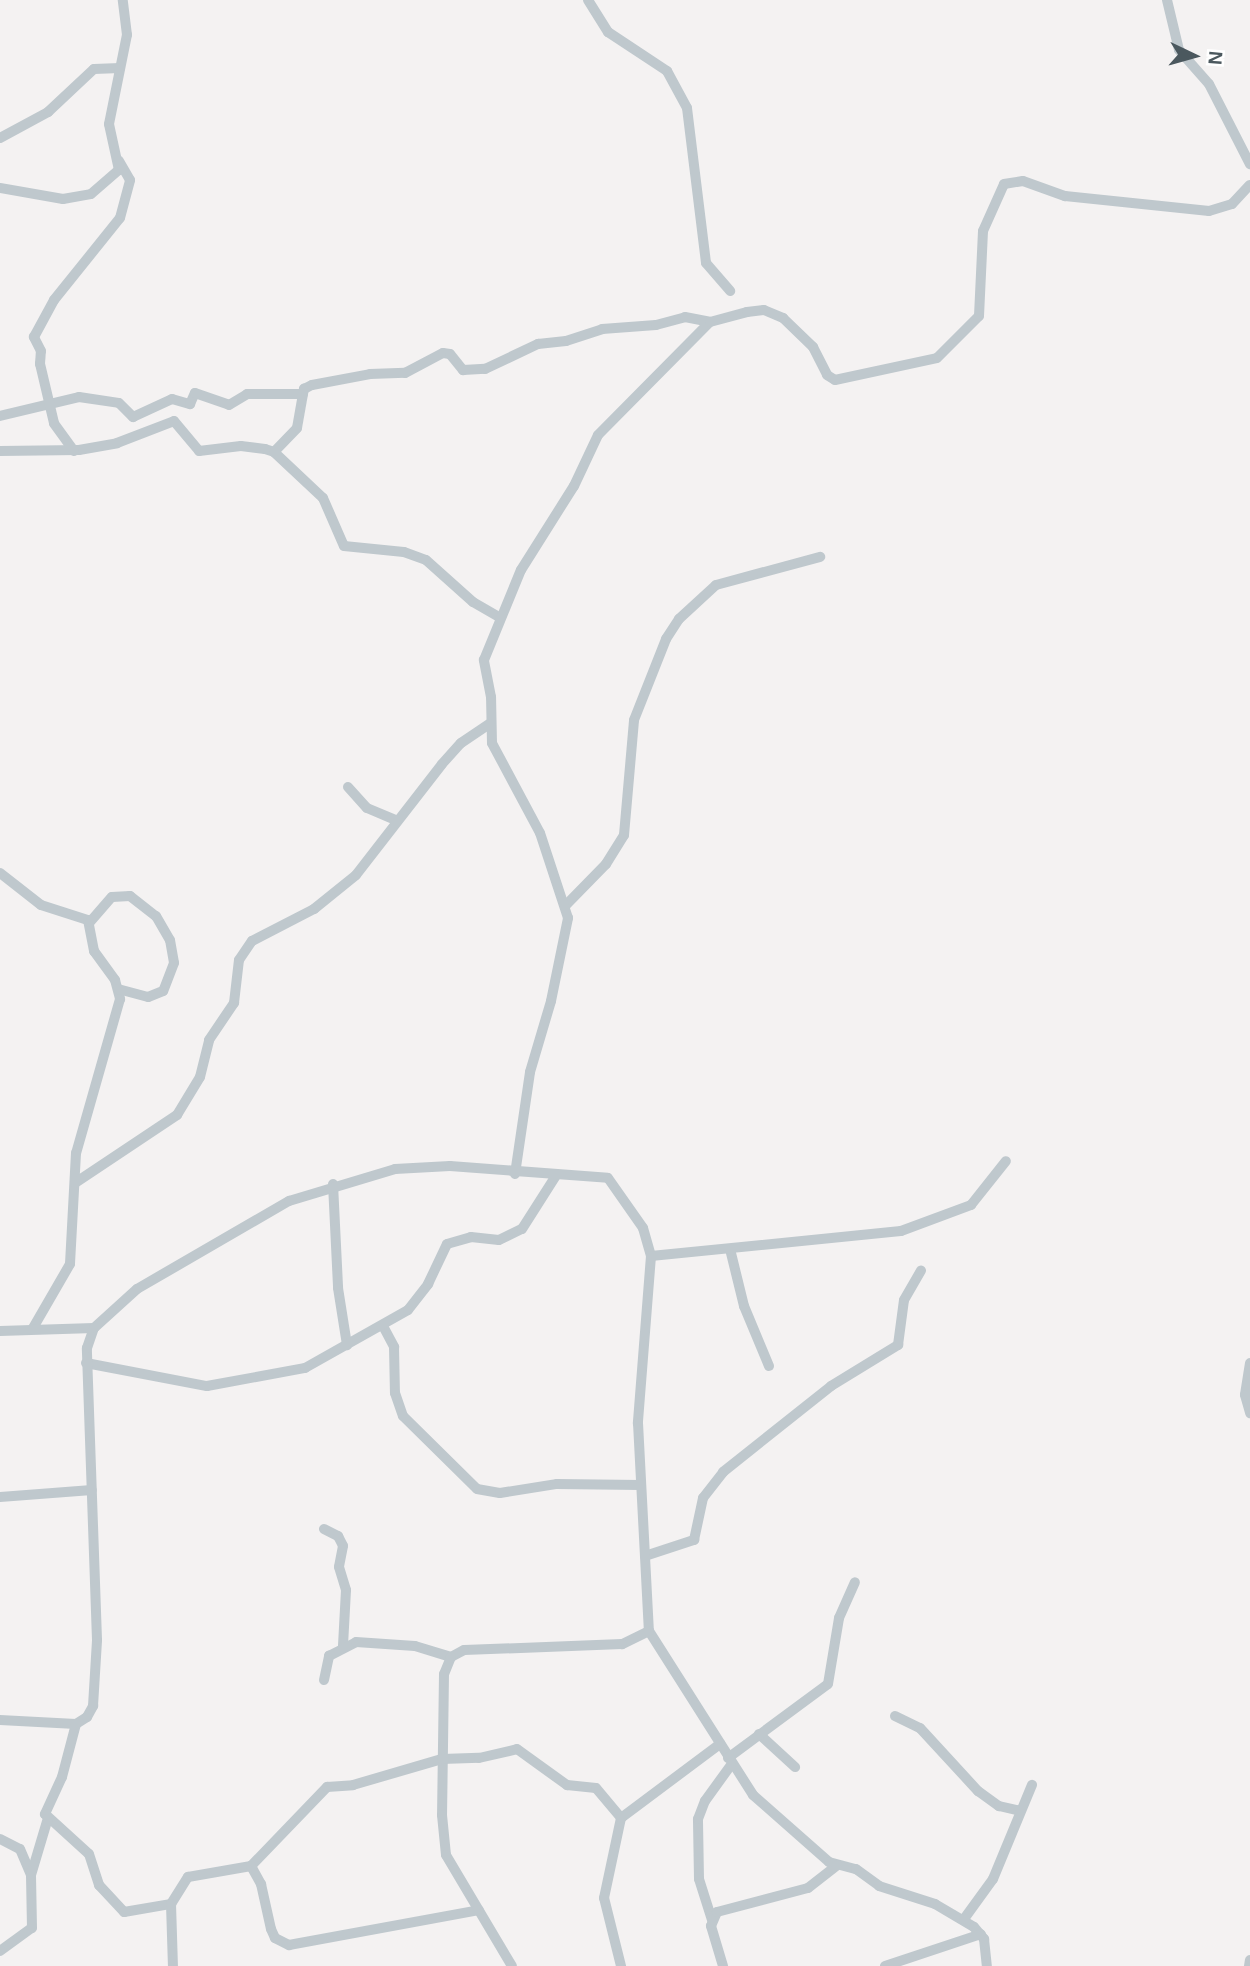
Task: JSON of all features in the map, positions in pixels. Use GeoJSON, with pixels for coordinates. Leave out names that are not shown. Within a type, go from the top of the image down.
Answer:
{"type":"FeatureCollection","features":[{"type":"Feature","properties":{"kind":"street"},"geometry":{"type":"LineString","coordinates":[[0,188],[47,198],[91,194],[110,181],[119,170],[109,124],[127,27],[123,0]]}},
{"type":"Feature","properties":{"kind":"street"},"geometry":{"type":"LineString","coordinates":[[588,0],[608,32],[667,71],[687,108],[706,263],[730,291]]}},
{"type":"Feature","properties":{"kind":"street"},"geometry":{"type":"LineString","coordinates":[[1167,0],[1179,50],[1209,84],[1250,164]]}},
{"type":"Feature","properties":{"kind":"street"},"geometry":{"type":"LineString","coordinates":[[0,138],[48,112],[94,69],[120,68]]}},
{"type":"Feature","properties":{"kind":"street"},"geometry":{"type":"LineString","coordinates":[[74,451],[54,424],[48,405],[41,351],[34,337],[54,300],[121,215],[130,178],[119,161]]}},
{"type":"Feature","properties":{"kind":"street"},"geometry":{"type":"LineString","coordinates":[[274,452],[297,428],[304,388],[321,383],[405,373],[446,352],[463,370],[485,369],[538,344],[566,341],[602,329],[656,325],[685,317],[710,322],[756,310],[775,314],[807,340],[827,375],[835,380],[896,364],[927,363],[951,347],[978,316],[983,304],[979,255],[983,232],[1004,184],[1023,181],[1065,196],[1204,211],[1232,204],[1250,185]]}},
{"type":"Feature","properties":{"kind":"street"},"geometry":{"type":"LineString","coordinates":[[515,1174],[528,1080],[551,1001],[566,905],[533,818],[496,753],[489,724],[491,696],[484,660],[499,617],[598,435],[710,322]]}},
{"type":"Feature","properties":{"kind":"street"},"geometry":{"type":"LineString","coordinates":[[0,416],[87,398],[119,403],[133,417],[176,398],[190,404],[195,393],[229,405],[247,394],[303,394]]}},
{"type":"Feature","properties":{"kind":"street"},"geometry":{"type":"LineString","coordinates":[[0,451],[74,451],[117,443],[174,421],[199,451],[255,446],[274,452],[296,478],[323,498],[344,546],[418,556],[473,602],[499,617]]}},
{"type":"Feature","properties":{"kind":"street"},"geometry":{"type":"LineString","coordinates":[[566,905],[606,864],[624,835],[634,720],[666,639],[679,619],[716,585],[820,557]]}},
{"type":"Feature","properties":{"kind":"street"},"geometry":{"type":"LineString","coordinates":[[75,1183],[105,1159],[172,1121],[197,1084],[209,1040],[234,1003],[244,951],[261,934],[314,909],[356,875],[395,820],[461,743],[489,724]]}},
{"type":"Feature","properties":{"kind":"street"},"geometry":{"type":"LineString","coordinates":[[348,787],[368,808],[395,820]]}},
{"type":"Feature","properties":{"kind":"street"},"geometry":{"type":"LineString","coordinates":[[0,873],[41,905],[90,922]]}},
{"type":"Feature","properties":{"kind":"street"},"geometry":{"type":"LineString","coordinates":[[90,922],[113,897],[130,896],[150,910],[170,940],[174,963],[163,991],[148,997],[118,989]]}},
{"type":"Feature","properties":{"kind":"street"},"geometry":{"type":"LineString","coordinates":[[33,1328],[69,1269],[80,1136],[120,1009],[118,989],[94,951],[90,922]]}},
{"type":"Feature","properties":{"kind":"street"},"geometry":{"type":"LineString","coordinates":[[651,1256],[911,1228],[971,1205],[1006,1161]]}},
{"type":"Feature","properties":{"kind":"street"},"geometry":{"type":"LineString","coordinates":[[170,1903],[130,1912],[120,1909],[99,1885],[89,1854],[48,1818],[45,1811],[62,1777],[76,1724],[90,1713],[96,1687],[86,1363],[94,1328],[137,1289],[173,1265],[272,1210],[333,1184],[412,1166],[515,1174],[599,1176],[615,1184],[643,1228],[651,1256],[638,1414],[649,1631],[729,1762],[763,1805],[837,1865],[964,1919],[981,1934],[987,1966]]}},
{"type":"Feature","properties":{"kind":"street"},"geometry":{"type":"LineString","coordinates":[[86,1363],[207,1385],[287,1374],[333,1356],[414,1304],[447,1244],[465,1238],[499,1240],[515,1234],[531,1220],[557,1174]]}},
{"type":"Feature","properties":{"kind":"street"},"geometry":{"type":"LineString","coordinates":[[333,1184],[338,1288],[347,1345]]}},
{"type":"Feature","properties":{"kind":"street"},"geometry":{"type":"LineString","coordinates":[[730,1249],[744,1306],[769,1366]]}},
{"type":"Feature","properties":{"kind":"street"},"geometry":{"type":"LineString","coordinates":[[645,1556],[694,1540],[703,1498],[723,1472],[831,1386],[898,1345],[904,1300],[921,1271]]}},
{"type":"Feature","properties":{"kind":"street"},"geometry":{"type":"LineString","coordinates":[[383,1326],[394,1347],[395,1393],[402,1416],[477,1489],[500,1493],[557,1485],[640,1485]]}},
{"type":"Feature","properties":{"kind":"street"},"geometry":{"type":"LineString","coordinates":[[0,1331],[94,1328]]}},
{"type":"Feature","properties":{"kind":"street"},"geometry":{"type":"LineString","coordinates":[[1250,1363],[1245,1388],[1250,1413]]}},
{"type":"Feature","properties":{"kind":"street"},"geometry":{"type":"LineString","coordinates":[[0,1497],[92,1490]]}},
{"type":"Feature","properties":{"kind":"street"},"geometry":{"type":"LineString","coordinates":[[324,1529],[338,1536],[343,1546],[339,1567],[345,1590],[344,1646]]}},
{"type":"Feature","properties":{"kind":"street"},"geometry":{"type":"LineString","coordinates":[[723,1966],[699,1879],[698,1816],[729,1762],[759,1734],[828,1684],[839,1618],[855,1582]]}},
{"type":"Feature","properties":{"kind":"street"},"geometry":{"type":"LineString","coordinates":[[324,1680],[329,1656],[344,1646],[415,1646],[451,1657],[474,1648],[622,1644],[649,1631]]}},
{"type":"Feature","properties":{"kind":"street"},"geometry":{"type":"LineString","coordinates":[[451,1657],[444,1674],[442,1759],[446,1855],[512,1966]]}},
{"type":"Feature","properties":{"kind":"street"},"geometry":{"type":"LineString","coordinates":[[895,1716],[920,1728],[978,1791],[999,1806],[1020,1811]]}},
{"type":"Feature","properties":{"kind":"street"},"geometry":{"type":"LineString","coordinates":[[0,1720],[76,1724]]}},
{"type":"Feature","properties":{"kind":"street"},"geometry":{"type":"LineString","coordinates":[[759,1734],[795,1767]]}},
{"type":"Feature","properties":{"kind":"street"},"geometry":{"type":"LineString","coordinates":[[621,1966],[604,1899],[621,1818],[720,1744]]}},
{"type":"Feature","properties":{"kind":"street"},"geometry":{"type":"LineString","coordinates":[[173,1966],[170,1903],[183,1879],[251,1866],[327,1787],[353,1785],[442,1759],[479,1758],[517,1749],[567,1785],[596,1788],[621,1818]]}},
{"type":"Feature","properties":{"kind":"street"},"geometry":{"type":"LineString","coordinates":[[964,1919],[993,1880],[1032,1785]]}},
{"type":"Feature","properties":{"kind":"street"},"geometry":{"type":"LineString","coordinates":[[0,1951],[32,1928],[31,1875],[48,1818]]}},
{"type":"Feature","properties":{"kind":"street"},"geometry":{"type":"LineString","coordinates":[[0,1839],[20,1849],[31,1875]]}},
{"type":"Feature","properties":{"kind":"street"},"geometry":{"type":"LineString","coordinates":[[712,1920],[722,1910],[808,1888],[837,1865]]}},
{"type":"Feature","properties":{"kind":"street"},"geometry":{"type":"LineString","coordinates":[[251,1866],[261,1884],[275,1938],[289,1945],[480,1910]]}},
{"type":"Feature","properties":{"kind":"street"},"geometry":{"type":"LineString","coordinates":[[885,1966],[981,1934]]}},
{"type":"Feature","properties":{"kind":"street"},"geometry":{"type":"LineString","coordinates":[[1249,1966],[1250,1960]]}}]}
